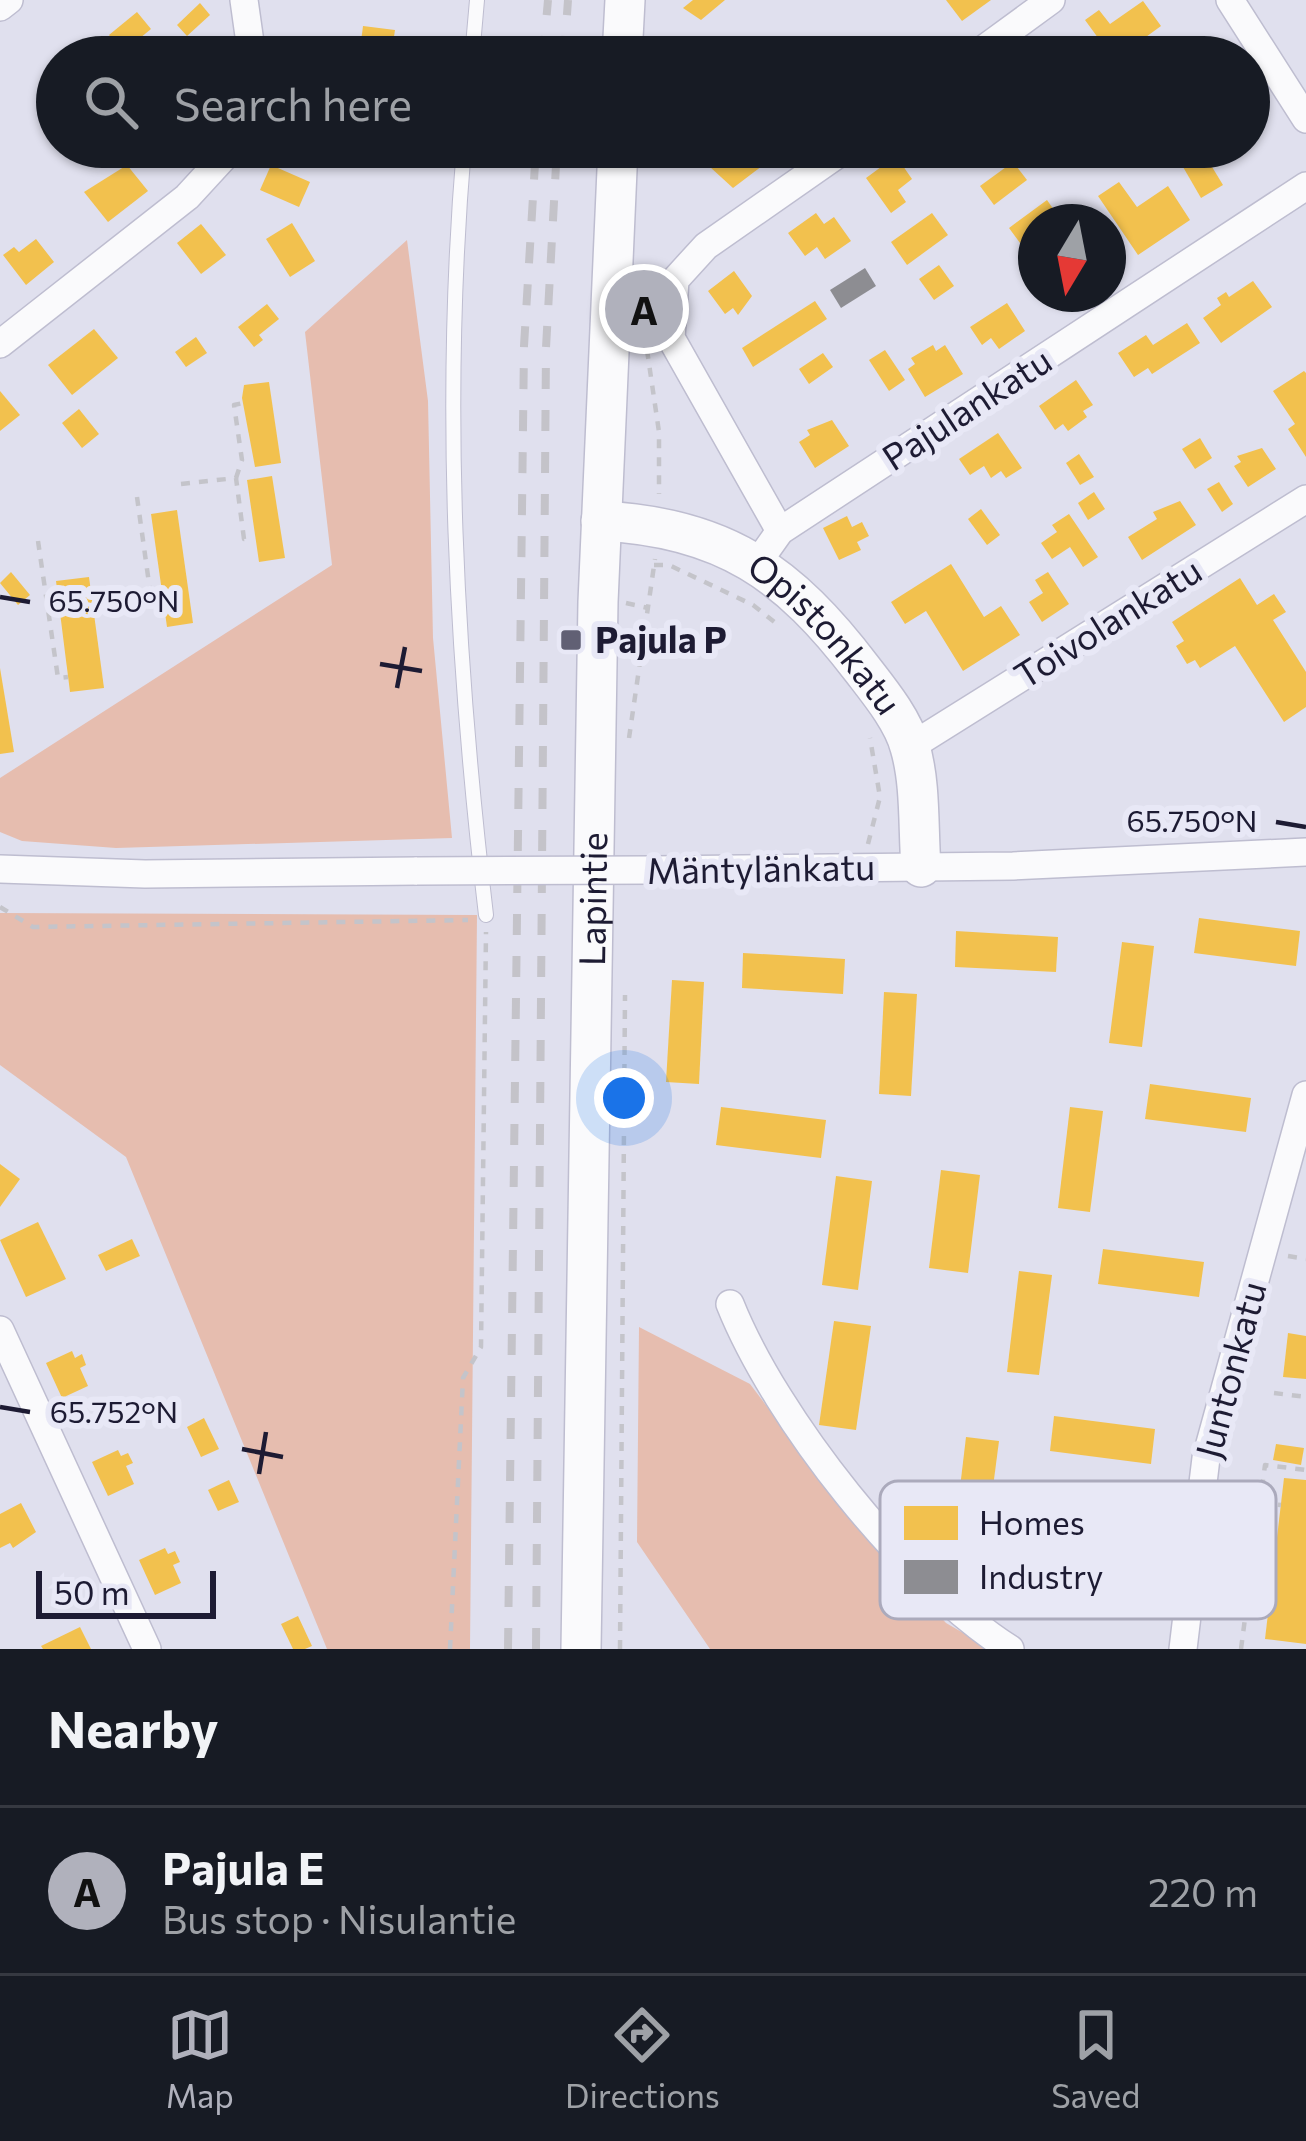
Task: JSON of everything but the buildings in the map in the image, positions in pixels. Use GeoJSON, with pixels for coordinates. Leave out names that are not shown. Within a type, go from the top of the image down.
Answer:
{"type":"FeatureCollection","features":[{"type":"Feature","properties":{"kind":"main road"},"geometry":{"type":"LineString","coordinates":[[623,36],[625,0]]}},
{"type":"Feature","properties":{"kind":"main road","name":"Lapintie"},"geometry":{"type":"LineString","coordinates":[[580,1649],[601,521],[617,168]]}},
{"type":"Feature","properties":{"kind":"main road","name":"Opistonkatu"},"geometry":{"type":"LineString","coordinates":[[601,521],[769,547],[878,688],[910,747],[921,867]]}},
{"type":"Feature","properties":{"kind":"street"},"geometry":{"type":"LineString","coordinates":[[0,7],[9,0]]}},
{"type":"Feature","properties":{"kind":"street"},"geometry":{"type":"LineString","coordinates":[[244,0],[249,36]]}},
{"type":"Feature","properties":{"kind":"street"},"geometry":{"type":"LineString","coordinates":[[1002,36],[1051,0]]}},
{"type":"Feature","properties":{"kind":"street"},"geometry":{"type":"LineString","coordinates":[[1229,0],[1252,36]]}},
{"type":"Feature","properties":{"kind":"street"},"geometry":{"type":"LineString","coordinates":[[1270,63],[1306,119]]}},
{"type":"Feature","properties":{"kind":"street"},"geometry":{"type":"LineString","coordinates":[[0,344],[187,196],[213,168]]}},
{"type":"Feature","properties":{"kind":"street"},"geometry":{"type":"LineString","coordinates":[[769,547],[671,338],[672,294],[675,280],[706,246],[818,168]]}},
{"type":"Feature","properties":{"kind":"street","name":"Pajulankatu"},"geometry":{"type":"LineString","coordinates":[[769,547],[1306,186]]}},
{"type":"Feature","properties":{"kind":"street","name":"Toivolankatu"},"geometry":{"type":"LineString","coordinates":[[910,747],[1306,500]]}},
{"type":"Feature","properties":{"kind":"street","name":"Mäntylänkatu"},"geometry":{"type":"LineString","coordinates":[[0,869],[145,874],[921,867],[1306,852]]}},
{"type":"Feature","properties":{"kind":"street","name":"Juntonkatu"},"geometry":{"type":"LineString","coordinates":[[1201,1481],[1306,1095]]}},
{"type":"Feature","properties":{"kind":"street"},"geometry":{"type":"LineString","coordinates":[[730,1304],[769,1387],[824,1462],[880,1524]]}},
{"type":"Feature","properties":{"kind":"street"},"geometry":{"type":"LineString","coordinates":[[0,1330],[147,1649]]}},
{"type":"Feature","properties":{"kind":"street"},"geometry":{"type":"LineString","coordinates":[[971,1619],[1010,1649]]}},
{"type":"Feature","properties":{"kind":"street","name":"Juntonkatu"},"geometry":{"type":"LineString","coordinates":[[1183,1649],[1186,1619]]}},
{"type":"Feature","properties":{"kind":"lane"},"geometry":{"type":"LineString","coordinates":[[474,36],[477,0]]}},
{"type":"Feature","properties":{"kind":"lane"},"geometry":{"type":"LineString","coordinates":[[462,168],[455,260],[453,547],[486,915]]}},
{"type":"Feature","properties":{"kind":"path"},"geometry":{"type":"LineString","coordinates":[[243,404],[234,405],[240,447],[236,478],[243,500],[244,539],[252,538]]}},
{"type":"Feature","properties":{"kind":"path"},"geometry":{"type":"LineString","coordinates":[[240,447],[249,445]]}},
{"type":"Feature","properties":{"kind":"path"},"geometry":{"type":"LineString","coordinates":[[181,484],[236,478]]}},
{"type":"Feature","properties":{"kind":"path"},"geometry":{"type":"LineString","coordinates":[[137,497],[151,565],[152,605],[160,604]]}},
{"type":"Feature","properties":{"kind":"path"},"geometry":{"type":"LineString","coordinates":[[38,541],[58,678],[68,677]]}},
{"type":"Feature","properties":{"kind":"path"},"geometry":{"type":"LineString","coordinates":[[626,757],[654,565],[669,565],[753,605],[782,628]]}},
{"type":"Feature","properties":{"kind":"path"},"geometry":{"type":"LineString","coordinates":[[46,596],[57,594]]}},
{"type":"Feature","properties":{"kind":"path"},"geometry":{"type":"LineString","coordinates":[[626,603],[648,608]]}},
{"type":"Feature","properties":{"kind":"path"},"geometry":{"type":"LineString","coordinates":[[50,624],[61,622]]}},
{"type":"Feature","properties":{"kind":"path"},"geometry":{"type":"LineString","coordinates":[[53,650],[64,648]]}},
{"type":"Feature","properties":{"kind":"path"},"geometry":{"type":"LineString","coordinates":[[863,853],[880,797],[868,730]]}},
{"type":"Feature","properties":{"kind":"path"},"geometry":{"type":"LineString","coordinates":[[0,907],[33,927],[464,922],[486,915],[482,1347],[463,1378],[450,1649]]}},
{"type":"Feature","properties":{"kind":"path"},"geometry":{"type":"LineString","coordinates":[[620,1649],[625,979]]}},
{"type":"Feature","properties":{"kind":"path"},"geometry":{"type":"LineString","coordinates":[[1274,1393],[1306,1396]]}},
{"type":"Feature","properties":{"kind":"path"},"geometry":{"type":"LineString","coordinates":[[1263,1481],[1265,1465],[1306,1470]]}},
{"type":"Feature","properties":{"kind":"path"},"geometry":{"type":"LineString","coordinates":[[1276,1505],[1281,1505]]}},
{"type":"Feature","properties":{"kind":"path"},"geometry":{"type":"LineString","coordinates":[[1241,1649],[1244,1619]]}},
{"type":"Feature","properties":{"kind":"shaded area"},"geometry":{"type":"Polygon","coordinates":[[[407,240],[428,401],[433,638],[452,838],[116,848],[22,841],[0,832],[0,778],[332,565],[305,332],[407,240]]]}},
{"type":"Feature","properties":{"kind":"shaded area"},"geometry":{"type":"Polygon","coordinates":[[[0,913],[477,915],[470,1649],[327,1649],[126,1157],[0,1065],[0,913]]]}},
{"type":"Feature","properties":{"kind":"shaded area"},"geometry":{"type":"Polygon","coordinates":[[[639,1327],[750,1384],[880,1550],[880,1619],[942,1619],[991,1649],[710,1649],[637,1542],[639,1327]]]}},
{"type":"Feature","properties":{"kind":"railway"},"geometry":{"type":"LineString","coordinates":[[545,36],[548,0]]}},
{"type":"Feature","properties":{"kind":"railway"},"geometry":{"type":"LineString","coordinates":[[565,36],[568,0]]}},
{"type":"Feature","properties":{"kind":"railway"},"geometry":{"type":"LineString","coordinates":[[508,1649],[524,346],[535,168]]}},
{"type":"Feature","properties":{"kind":"railway"},"geometry":{"type":"LineString","coordinates":[[536,1649],[546,348],[556,168]]}},
{"type":"Feature","properties":{"kind":"place","name":"Pajula E"},"geometry":{"type":"Point","coordinates":[644,309]}},
{"type":"Feature","properties":{"kind":"place","name":"Pajula P"},"geometry":{"type":"Point","coordinates":[571,640]}}]}
